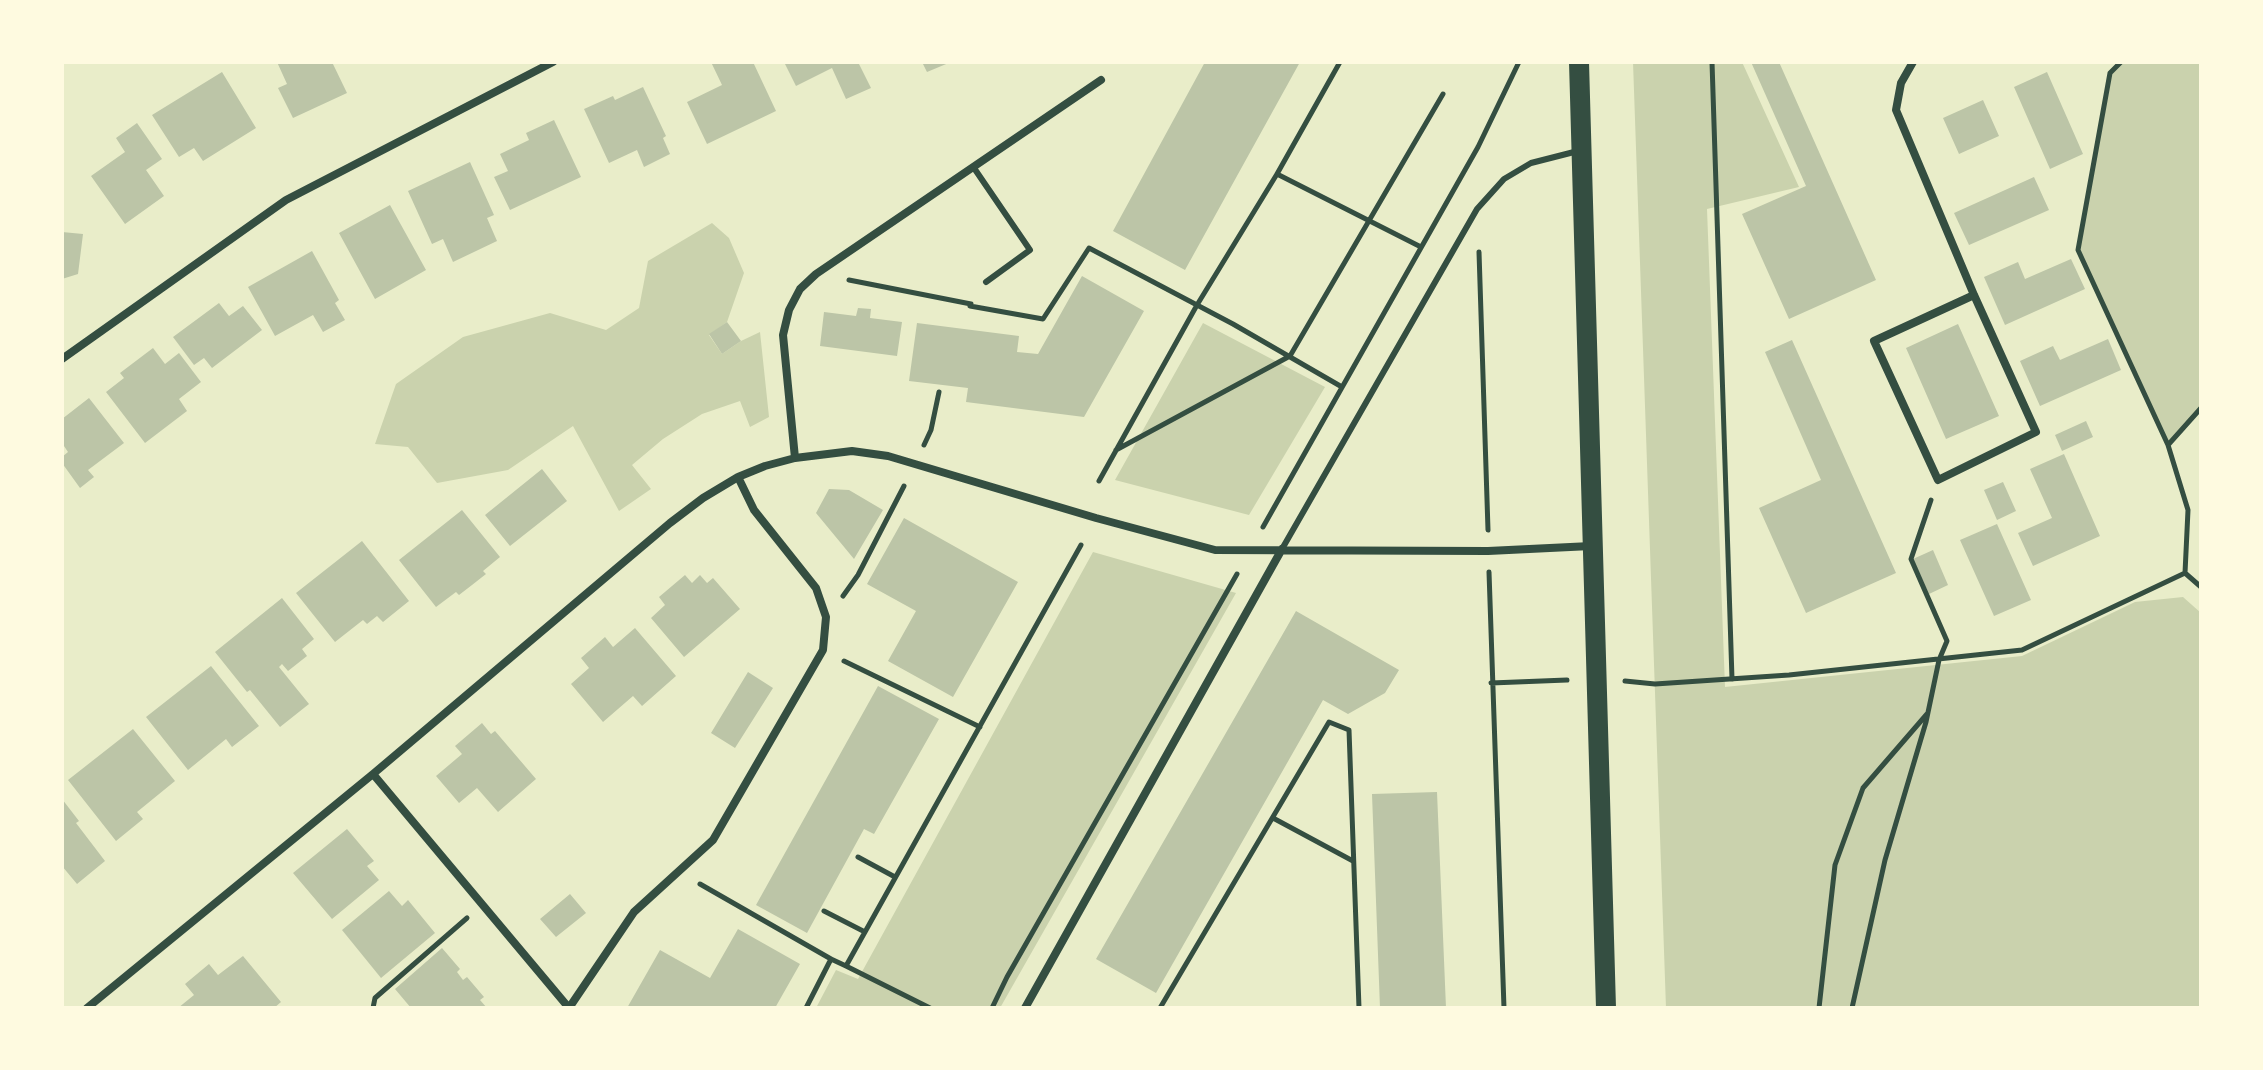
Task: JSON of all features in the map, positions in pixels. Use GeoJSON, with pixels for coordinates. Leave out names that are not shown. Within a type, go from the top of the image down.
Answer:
{"type":"FeatureCollection","features":[{"type":"Feature","properties":{"kind":"main road"},"geometry":{"type":"LineString","coordinates":[[1579,62],[1606,1008]]}},
{"type":"Feature","properties":{"kind":"street"},"geometry":{"type":"LineString","coordinates":[[62,359],[286,200],[541,65],[553,62]]}},
{"type":"Feature","properties":{"kind":"street"},"geometry":{"type":"LineString","coordinates":[[1913,62],[1901,83],[1896,110],[2036,432],[1938,480],[1874,341],[1974,295]]}},
{"type":"Feature","properties":{"kind":"street"},"geometry":{"type":"LineString","coordinates":[[795,458],[783,335],[789,310],[800,289],[816,274],[1101,80]]}},
{"type":"Feature","properties":{"kind":"street"},"geometry":{"type":"LineString","coordinates":[[87,1008],[373,774],[670,523],[738,477],[795,458],[852,451],[888,456],[1215,550],[1488,551],[1593,546]]}},
{"type":"Feature","properties":{"kind":"street"},"geometry":{"type":"LineString","coordinates":[[373,774],[569,1008],[634,912],[713,840],[823,650],[826,617],[816,588],[754,510],[738,477]]}},
{"type":"Feature","properties":{"kind":"street"},"geometry":{"type":"LineString","coordinates":[[1025,1008],[1282,549]]}},
{"type":"Feature","properties":{"kind":"lane"},"geometry":{"type":"LineString","coordinates":[[1282,549],[1477,209],[1504,179],[1531,163],[1582,150]]}},
{"type":"Feature","properties":{"kind":"lane"},"geometry":{"type":"LineString","coordinates":[[974,168],[1030,250],[986,282]]}},
{"type":"Feature","properties":{"kind":"path"},"geometry":{"type":"LineString","coordinates":[[1099,481],[1197,305],[1277,174],[1340,62]]}},
{"type":"Feature","properties":{"kind":"path"},"geometry":{"type":"LineString","coordinates":[[1712,62],[1732,679]]}},
{"type":"Feature","properties":{"kind":"path"},"geometry":{"type":"LineString","coordinates":[[2121,62],[2110,73],[2078,250],[2168,445],[2188,510],[2185,573]]}},
{"type":"Feature","properties":{"kind":"path"},"geometry":{"type":"LineString","coordinates":[[1116,450],[1290,356],[1443,94]]}},
{"type":"Feature","properties":{"kind":"path"},"geometry":{"type":"LineString","coordinates":[[1277,174],[1421,247]]}},
{"type":"Feature","properties":{"kind":"path"},"geometry":{"type":"LineString","coordinates":[[1449,197],[1477,209],[1504,1008]]}},
{"type":"Feature","properties":{"kind":"path"},"geometry":{"type":"LineString","coordinates":[[816,274],[1043,319],[1089,248],[1342,387]]}},
{"type":"Feature","properties":{"kind":"path"},"geometry":{"type":"LineString","coordinates":[[970,306],[986,282]]}},
{"type":"Feature","properties":{"kind":"path"},"geometry":{"type":"LineString","coordinates":[[931,430],[939,392]]}},
{"type":"Feature","properties":{"kind":"path"},"geometry":{"type":"LineString","coordinates":[[2168,445],[2201,408]]}},
{"type":"Feature","properties":{"kind":"path"},"geometry":{"type":"LineString","coordinates":[[1852,1008],[1885,860],[1928,714],[1939,660],[1947,641],[1911,559],[1938,480]]}},
{"type":"Feature","properties":{"kind":"path"},"geometry":{"type":"LineString","coordinates":[[826,617],[858,575],[901,492]]}},
{"type":"Feature","properties":{"kind":"path"},"geometry":{"type":"LineString","coordinates":[[846,966],[1081,545]]}},
{"type":"Feature","properties":{"kind":"path"},"geometry":{"type":"LineString","coordinates":[[2185,573],[2201,587]]}},
{"type":"Feature","properties":{"kind":"path"},"geometry":{"type":"LineString","coordinates":[[1491,683],[1596,678],[1655,684],[2022,650],[2185,573]]}},
{"type":"Feature","properties":{"kind":"path"},"geometry":{"type":"LineString","coordinates":[[823,650],[980,727]]}},
{"type":"Feature","properties":{"kind":"path"},"geometry":{"type":"LineString","coordinates":[[1819,1008],[1835,865],[1844,839],[1863,788],[1928,714]]}},
{"type":"Feature","properties":{"kind":"path"},"geometry":{"type":"LineString","coordinates":[[1160,1008],[1329,722],[1349,730],[1359,1008]]}},
{"type":"Feature","properties":{"kind":"path"},"geometry":{"type":"LineString","coordinates":[[1273,818],[1353,861]]}},
{"type":"Feature","properties":{"kind":"path"},"geometry":{"type":"LineString","coordinates":[[858,857],[895,877]]}},
{"type":"Feature","properties":{"kind":"path"},"geometry":{"type":"LineString","coordinates":[[678,871],[831,959],[930,1008]]}},
{"type":"Feature","properties":{"kind":"path"},"geometry":{"type":"LineString","coordinates":[[373,1008],[375,998],[483,905]]}},
{"type":"Feature","properties":{"kind":"path"},"geometry":{"type":"LineString","coordinates":[[824,911],[865,932]]}},
{"type":"Feature","properties":{"kind":"path"},"geometry":{"type":"LineString","coordinates":[[806,1008],[831,959]]}},
{"type":"Feature","properties":{"kind":"green space"},"geometry":{"type":"Polygon","coordinates":[[[1633,62],[1742,62],[1799,187],[1707,209],[1725,687],[2022,656],[2135,602],[2183,597],[2201,613],[2201,1008],[1666,1008],[1633,62]]]}},
{"type":"Feature","properties":{"kind":"green space"},"geometry":{"type":"Polygon","coordinates":[[[2121,62],[2201,62],[2201,408],[2168,445],[2078,250],[2110,73],[2121,62]]]}},
{"type":"Feature","properties":{"kind":"green space"},"geometry":{"type":"Polygon","coordinates":[[[712,223],[729,238],[744,273],[727,322],[709,335],[722,354],[760,332],[769,417],[750,427],[740,401],[702,414],[663,439],[632,465],[651,489],[619,511],[573,426],[508,470],[437,483],[408,447],[375,444],[396,384],[463,337],[550,313],[606,330],[639,308],[648,261],[712,223]]]}},
{"type":"Feature","properties":{"kind":"green space"},"geometry":{"type":"Polygon","coordinates":[[[1203,323],[1325,387],[1249,515],[1115,480],[1203,323]]]}},
{"type":"Feature","properties":{"kind":"green space"},"geometry":{"type":"Polygon","coordinates":[[[1093,552],[1236,593],[1000,1008],[816,1008],[836,970],[858,979],[1093,552]]]}},
{"type":"Feature","properties":{"kind":"building"},"geometry":{"type":"Polygon","coordinates":[[[277,62],[332,62],[347,93],[293,118],[278,88],[287,84],[277,62]]]}},
{"type":"Feature","properties":{"kind":"building"},"geometry":{"type":"Polygon","coordinates":[[[711,62],[753,62],[776,111],[707,144],[687,102],[722,85],[711,62]]]}},
{"type":"Feature","properties":{"kind":"building"},"geometry":{"type":"Polygon","coordinates":[[[784,62],[858,62],[871,88],[846,99],[832,68],[796,86],[784,62]]]}},
{"type":"Feature","properties":{"kind":"building"},"geometry":{"type":"Polygon","coordinates":[[[922,62],[951,62],[927,72],[922,62]]]}},
{"type":"Feature","properties":{"kind":"building"},"geometry":{"type":"Polygon","coordinates":[[[1205,62],[1300,62],[1185,270],[1113,231],[1205,62]]]}},
{"type":"Feature","properties":{"kind":"building"},"geometry":{"type":"Polygon","coordinates":[[[1751,62],[1779,62],[1876,280],[1789,319],[1742,214],[1806,186],[1751,62]]]}},
{"type":"Feature","properties":{"kind":"building"},"geometry":{"type":"Polygon","coordinates":[[[222,72],[256,128],[203,161],[194,148],[179,157],[152,115],[222,72]]]}},
{"type":"Feature","properties":{"kind":"building"},"geometry":{"type":"Polygon","coordinates":[[[2047,72],[2083,154],[2050,169],[2014,87],[2047,72]]]}},
{"type":"Feature","properties":{"kind":"building"},"geometry":{"type":"Polygon","coordinates":[[[643,87],[666,136],[663,138],[670,154],[644,167],[637,150],[609,163],[584,109],[643,87]]]}},
{"type":"Feature","properties":{"kind":"building"},"geometry":{"type":"Polygon","coordinates":[[[1983,100],[1999,136],[1959,154],[1943,118],[1983,100]]]}},
{"type":"Feature","properties":{"kind":"building"},"geometry":{"type":"Polygon","coordinates":[[[554,120],[581,177],[510,210],[494,177],[508,171],[500,154],[529,140],[526,133],[554,120]]]}},
{"type":"Feature","properties":{"kind":"building"},"geometry":{"type":"Polygon","coordinates":[[[137,123],[162,159],[146,170],[164,196],[125,224],[91,176],[125,152],[116,138],[137,123]]]}},
{"type":"Feature","properties":{"kind":"building"},"geometry":{"type":"Polygon","coordinates":[[[470,162],[494,215],[487,218],[497,241],[453,262],[443,239],[432,244],[408,191],[470,162]]]}},
{"type":"Feature","properties":{"kind":"building"},"geometry":{"type":"Polygon","coordinates":[[[2034,177],[2049,210],[1969,245],[1954,213],[2034,177]]]}},
{"type":"Feature","properties":{"kind":"building"},"geometry":{"type":"Polygon","coordinates":[[[390,205],[426,270],[375,299],[339,233],[390,205]]]}},
{"type":"Feature","properties":{"kind":"building"},"geometry":{"type":"Polygon","coordinates":[[[62,232],[83,234],[78,274],[62,279],[62,232]]]}},
{"type":"Feature","properties":{"kind":"building"},"geometry":{"type":"Polygon","coordinates":[[[312,251],[339,300],[335,303],[345,320],[323,332],[313,315],[275,336],[248,287],[312,251]]]}},
{"type":"Feature","properties":{"kind":"building"},"geometry":{"type":"Polygon","coordinates":[[[2071,259],[2085,289],[2005,325],[1984,277],[2018,262],[2025,279],[2071,259]]]}},
{"type":"Feature","properties":{"kind":"building"},"geometry":{"type":"Polygon","coordinates":[[[1082,276],[1144,311],[1084,417],[966,402],[968,388],[909,381],[917,323],[1019,336],[1017,352],[1038,354],[1082,276]]]}},
{"type":"Feature","properties":{"kind":"building"},"geometry":{"type":"Polygon","coordinates":[[[219,303],[229,316],[243,306],[262,330],[212,368],[204,358],[194,365],[173,337],[219,303]]]}},
{"type":"Feature","properties":{"kind":"building"},"geometry":{"type":"Polygon","coordinates":[[[858,308],[871,309],[870,318],[902,322],[897,356],[820,346],[824,312],[856,316],[858,308]]]}},
{"type":"Feature","properties":{"kind":"building"},"geometry":{"type":"Polygon","coordinates":[[[727,322],[741,341],[722,354],[709,334],[727,322]]]}},
{"type":"Feature","properties":{"kind":"building"},"geometry":{"type":"Polygon","coordinates":[[[1958,324],[1999,416],[1946,439],[1906,348],[1958,324]]]}},
{"type":"Feature","properties":{"kind":"building"},"geometry":{"type":"Polygon","coordinates":[[[2108,339],[2121,370],[2040,406],[2020,361],[2053,346],[2060,360],[2108,339]]]}},
{"type":"Feature","properties":{"kind":"building"},"geometry":{"type":"Polygon","coordinates":[[[1792,340],[1896,573],[1806,613],[1759,508],[1821,480],[1765,352],[1792,340]]]}},
{"type":"Feature","properties":{"kind":"building"},"geometry":{"type":"Polygon","coordinates":[[[153,348],[165,364],[179,353],[201,382],[179,399],[187,411],[145,443],[106,392],[124,378],[120,373],[153,348]]]}},
{"type":"Feature","properties":{"kind":"building"},"geometry":{"type":"Polygon","coordinates":[[[89,398],[124,443],[88,470],[94,477],[80,488],[62,463],[62,457],[68,452],[62,443],[62,419],[89,398]]]}},
{"type":"Feature","properties":{"kind":"building"},"geometry":{"type":"Polygon","coordinates":[[[2086,421],[2093,437],[2062,451],[2055,435],[2086,421]]]}},
{"type":"Feature","properties":{"kind":"building"},"geometry":{"type":"Polygon","coordinates":[[[2064,454],[2100,536],[2033,566],[2018,533],[2052,518],[2030,469],[2064,454]]]}},
{"type":"Feature","properties":{"kind":"building"},"geometry":{"type":"Polygon","coordinates":[[[542,469],[567,501],[510,546],[485,515],[542,469]]]}},
{"type":"Feature","properties":{"kind":"building"},"geometry":{"type":"Polygon","coordinates":[[[2003,482],[2016,511],[1997,520],[1984,490],[2003,482]]]}},
{"type":"Feature","properties":{"kind":"building"},"geometry":{"type":"Polygon","coordinates":[[[829,489],[849,490],[883,510],[854,559],[816,513],[829,489]]]}},
{"type":"Feature","properties":{"kind":"building"},"geometry":{"type":"Polygon","coordinates":[[[462,510],[500,557],[472,585],[436,607],[399,560],[462,510]]]}},
{"type":"Feature","properties":{"kind":"building"},"geometry":{"type":"Polygon","coordinates":[[[904,518],[1018,582],[953,697],[888,661],[916,611],[867,584],[904,518]]]}},
{"type":"Feature","properties":{"kind":"building"},"geometry":{"type":"Polygon","coordinates":[[[1997,524],[2031,600],[1994,616],[1960,540],[1997,524]]]}},
{"type":"Feature","properties":{"kind":"building"},"geometry":{"type":"Polygon","coordinates":[[[362,541],[409,601],[383,622],[377,616],[367,624],[363,620],[335,642],[296,593],[362,541]]]}},
{"type":"Feature","properties":{"kind":"building"},"geometry":{"type":"Polygon","coordinates":[[[1933,550],[1948,585],[1929,594],[1913,559],[1933,550]]]}},
{"type":"Feature","properties":{"kind":"building"},"geometry":{"type":"Polygon","coordinates":[[[685,575],[692,583],[700,575],[707,583],[713,578],[740,609],[684,657],[651,618],[665,605],[659,597],[685,575]]]}},
{"type":"Feature","properties":{"kind":"building"},"geometry":{"type":"Polygon","coordinates":[[[282,598],[314,639],[302,649],[307,656],[288,671],[282,664],[279,667],[309,704],[280,727],[215,652],[282,598]]]}},
{"type":"Feature","properties":{"kind":"building"},"geometry":{"type":"Polygon","coordinates":[[[1296,611],[1399,670],[1385,693],[1348,714],[1323,700],[1156,993],[1096,959],[1296,611]]]}},
{"type":"Feature","properties":{"kind":"building"},"geometry":{"type":"Polygon","coordinates":[[[635,628],[676,676],[642,706],[633,696],[603,722],[571,684],[589,668],[581,658],[605,637],[613,647],[635,628]]]}},
{"type":"Feature","properties":{"kind":"building"},"geometry":{"type":"Polygon","coordinates":[[[211,666],[259,726],[232,747],[226,739],[188,770],[146,717],[211,666]]]}},
{"type":"Feature","properties":{"kind":"building"},"geometry":{"type":"Polygon","coordinates":[[[748,672],[773,688],[735,748],[711,733],[748,672]]]}},
{"type":"Feature","properties":{"kind":"building"},"geometry":{"type":"Polygon","coordinates":[[[878,686],[939,719],[874,834],[864,829],[807,933],[756,905],[878,686]]]}},
{"type":"Feature","properties":{"kind":"building"},"geometry":{"type":"Polygon","coordinates":[[[482,723],[491,734],[495,731],[536,779],[498,812],[477,788],[459,803],[436,776],[462,754],[455,746],[482,723]]]}},
{"type":"Feature","properties":{"kind":"building"},"geometry":{"type":"Polygon","coordinates":[[[133,729],[175,781],[137,812],[143,819],[116,841],[68,780],[133,729]]]}},
{"type":"Feature","properties":{"kind":"building"},"geometry":{"type":"Polygon","coordinates":[[[1437,792],[1446,1008],[1380,1008],[1372,794],[1437,792]]]}},
{"type":"Feature","properties":{"kind":"building"},"geometry":{"type":"Polygon","coordinates":[[[62,799],[105,861],[77,884],[62,866],[62,799]]]}},
{"type":"Feature","properties":{"kind":"building"},"geometry":{"type":"Polygon","coordinates":[[[347,829],[374,861],[367,866],[379,880],[332,919],[293,873],[347,829]]]}},
{"type":"Feature","properties":{"kind":"building"},"geometry":{"type":"Polygon","coordinates":[[[389,891],[402,906],[408,900],[435,933],[381,978],[342,930],[389,891]]]}},
{"type":"Feature","properties":{"kind":"building"},"geometry":{"type":"Polygon","coordinates":[[[570,894],[586,913],[556,937],[540,919],[570,894]]]}},
{"type":"Feature","properties":{"kind":"building"},"geometry":{"type":"Polygon","coordinates":[[[738,929],[800,964],[775,1008],[627,1008],[660,950],[710,978],[738,929]]]}},
{"type":"Feature","properties":{"kind":"building"},"geometry":{"type":"Polygon","coordinates":[[[442,948],[460,969],[457,972],[463,980],[467,977],[484,997],[480,1000],[487,1008],[411,1008],[395,989],[442,948]]]}},
{"type":"Feature","properties":{"kind":"building"},"geometry":{"type":"Polygon","coordinates":[[[243,956],[281,1002],[274,1008],[178,1008],[194,995],[185,984],[209,964],[218,975],[243,956]]]}}]}
